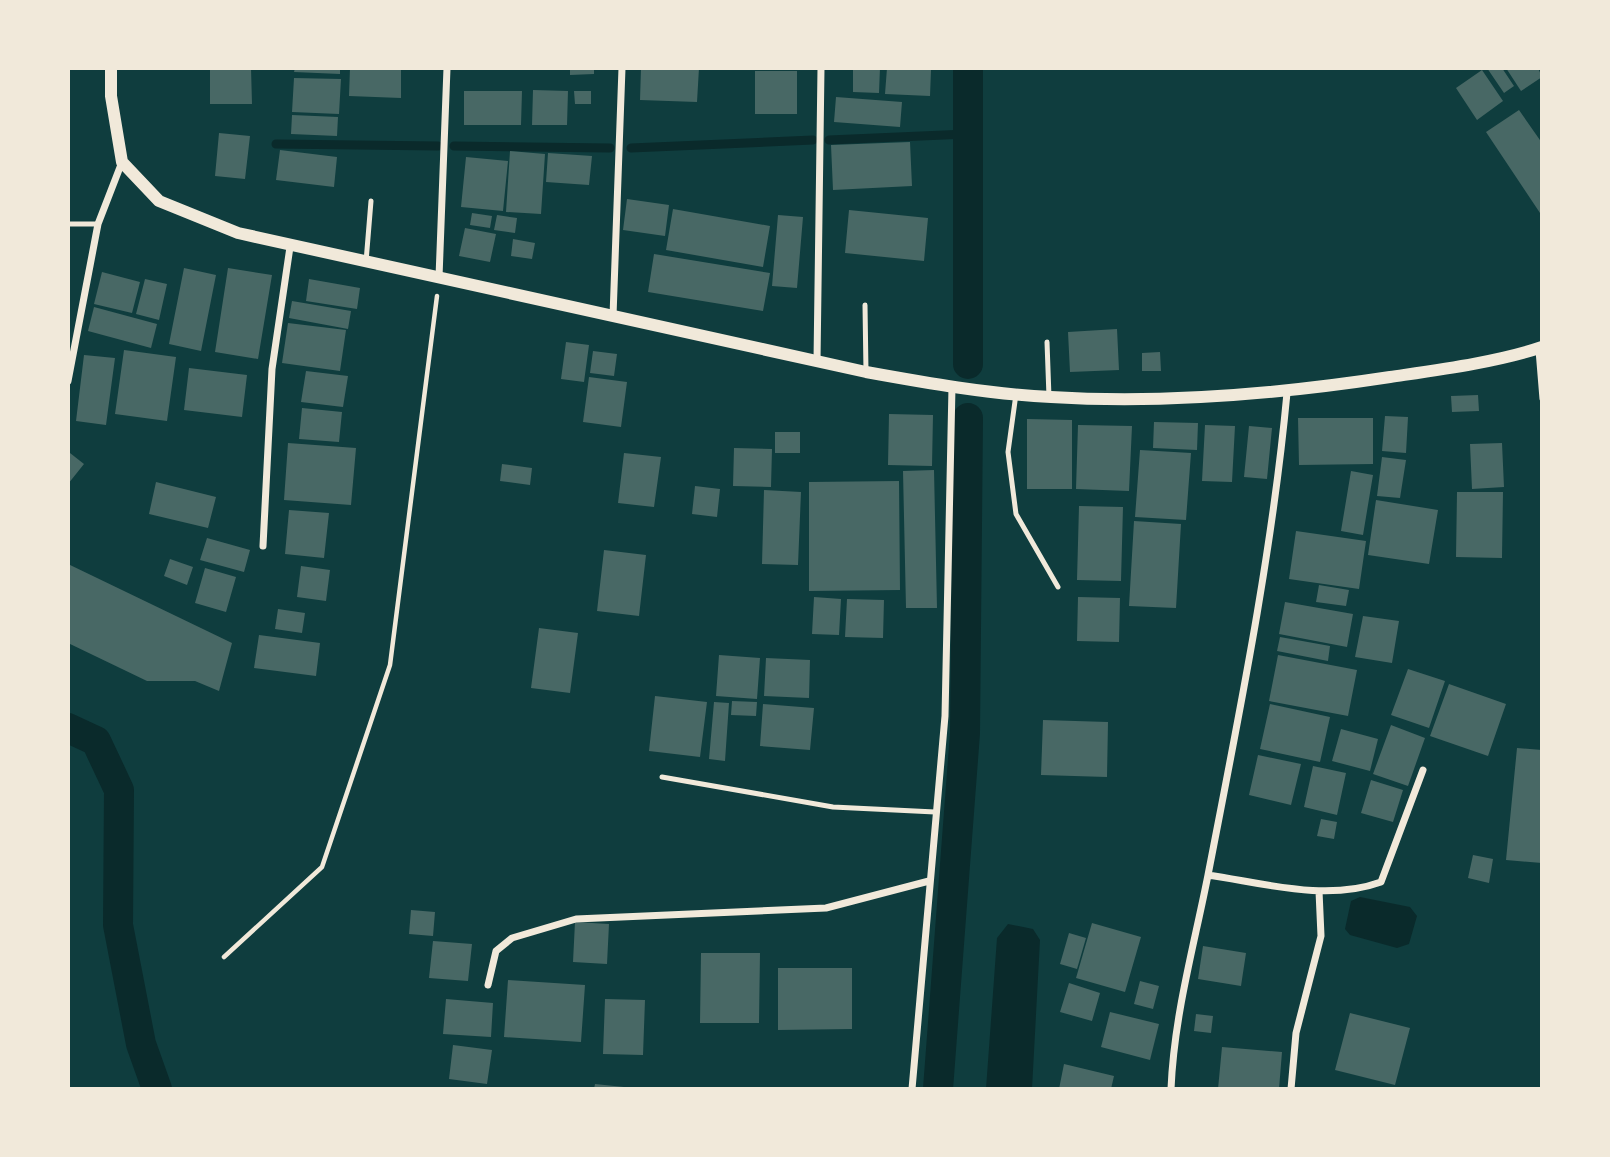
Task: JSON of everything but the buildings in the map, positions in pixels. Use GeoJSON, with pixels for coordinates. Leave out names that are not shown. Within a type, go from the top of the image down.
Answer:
{"type":"FeatureCollection","features":[{"type":"Feature","properties":{"kind":"street"},"geometry":{"type":"LineString","coordinates":[[68,381],[98,224],[122,162],[111,96],[111,68]]}},
{"type":"Feature","properties":{"kind":"street"},"geometry":{"type":"LineString","coordinates":[[439,278],[447,68]]}},
{"type":"Feature","properties":{"kind":"street"},"geometry":{"type":"LineString","coordinates":[[613,316],[622,68]]}},
{"type":"Feature","properties":{"kind":"street"},"geometry":{"type":"LineString","coordinates":[[817,362],[821,68]]}},
{"type":"Feature","properties":{"kind":"street"},"geometry":{"type":"LineString","coordinates":[[122,162],[159,201],[238,233],[290,247],[817,362],[952,387],[1094,399],[1287,393],[1423,372],[1540,348]]}},
{"type":"Feature","properties":{"kind":"street"},"geometry":{"type":"LineString","coordinates":[[264,546],[272,369],[290,247]]}},
{"type":"Feature","properties":{"kind":"street"},"geometry":{"type":"LineString","coordinates":[[912,1089],[945,716],[952,387]]}},
{"type":"Feature","properties":{"kind":"street"},"geometry":{"type":"LineString","coordinates":[[1171,1089],[1173,1042],[1208,875],[1278,488],[1287,393]]}},
{"type":"Feature","properties":{"kind":"street"},"geometry":{"type":"LineString","coordinates":[[1208,875],[1319,891],[1367,887],[1381,883],[1423,770]]}},
{"type":"Feature","properties":{"kind":"street"},"geometry":{"type":"LineString","coordinates":[[488,985],[496,951],[512,938],[576,919],[826,908],[929,881]]}},
{"type":"Feature","properties":{"kind":"street"},"geometry":{"type":"LineString","coordinates":[[1291,1089],[1297,1033],[1321,936],[1319,891]]}},
{"type":"Feature","properties":{"kind":"lane"},"geometry":{"type":"LineString","coordinates":[[366,262],[371,201]]}},
{"type":"Feature","properties":{"kind":"lane"},"geometry":{"type":"LineString","coordinates":[[68,224],[98,224]]}},
{"type":"Feature","properties":{"kind":"lane"},"geometry":{"type":"LineString","coordinates":[[865,304],[866,372]]}},
{"type":"Feature","properties":{"kind":"lane"},"geometry":{"type":"LineString","coordinates":[[1047,342],[1049,397]]}},
{"type":"Feature","properties":{"kind":"lane"},"geometry":{"type":"LineString","coordinates":[[1540,348],[1542,399]]}},
{"type":"Feature","properties":{"kind":"lane"},"geometry":{"type":"LineString","coordinates":[[1016,394],[1008,452],[1016,514],[1058,587]]}},
{"type":"Feature","properties":{"kind":"lane"},"geometry":{"type":"LineString","coordinates":[[662,777],[833,807],[935,812]]}},
{"type":"Feature","properties":{"kind":"path"},"geometry":{"type":"LineString","coordinates":[[224,957],[322,867],[390,665],[439,278]]}},
{"type":"Feature","properties":{"kind":"water"},"geometry":{"type":"Polygon","coordinates":[[[1360,897],[1410,907],[1417,916],[1409,944],[1397,948],[1350,935],[1345,929],[1351,901],[1360,897]]]}},
{"type":"Feature","properties":{"kind":"water"},"geometry":{"type":"Polygon","coordinates":[[[1008,924],[1033,929],[1040,940],[1032,1089],[986,1089],[997,938],[1008,924]]]}},
{"type":"Feature","properties":{"kind":"waterway"},"geometry":{"type":"LineString","coordinates":[[968,68],[968,364]]}},
{"type":"Feature","properties":{"kind":"waterway"},"geometry":{"type":"LineString","coordinates":[[829,140],[967,134]]}},
{"type":"Feature","properties":{"kind":"waterway"},"geometry":{"type":"LineString","coordinates":[[631,148],[813,140]]}},
{"type":"Feature","properties":{"kind":"waterway"},"geometry":{"type":"LineString","coordinates":[[276,144],[438,146]]}},
{"type":"Feature","properties":{"kind":"waterway"},"geometry":{"type":"LineString","coordinates":[[454,146],[610,148]]}},
{"type":"Feature","properties":{"kind":"waterway"},"geometry":{"type":"LineString","coordinates":[[938,1089],[965,733],[968,418]]}},
{"type":"Feature","properties":{"kind":"waterway"},"geometry":{"type":"LineString","coordinates":[[68,728],[96,741],[119,790],[118,925],[141,1044],[157,1089]]}}]}
